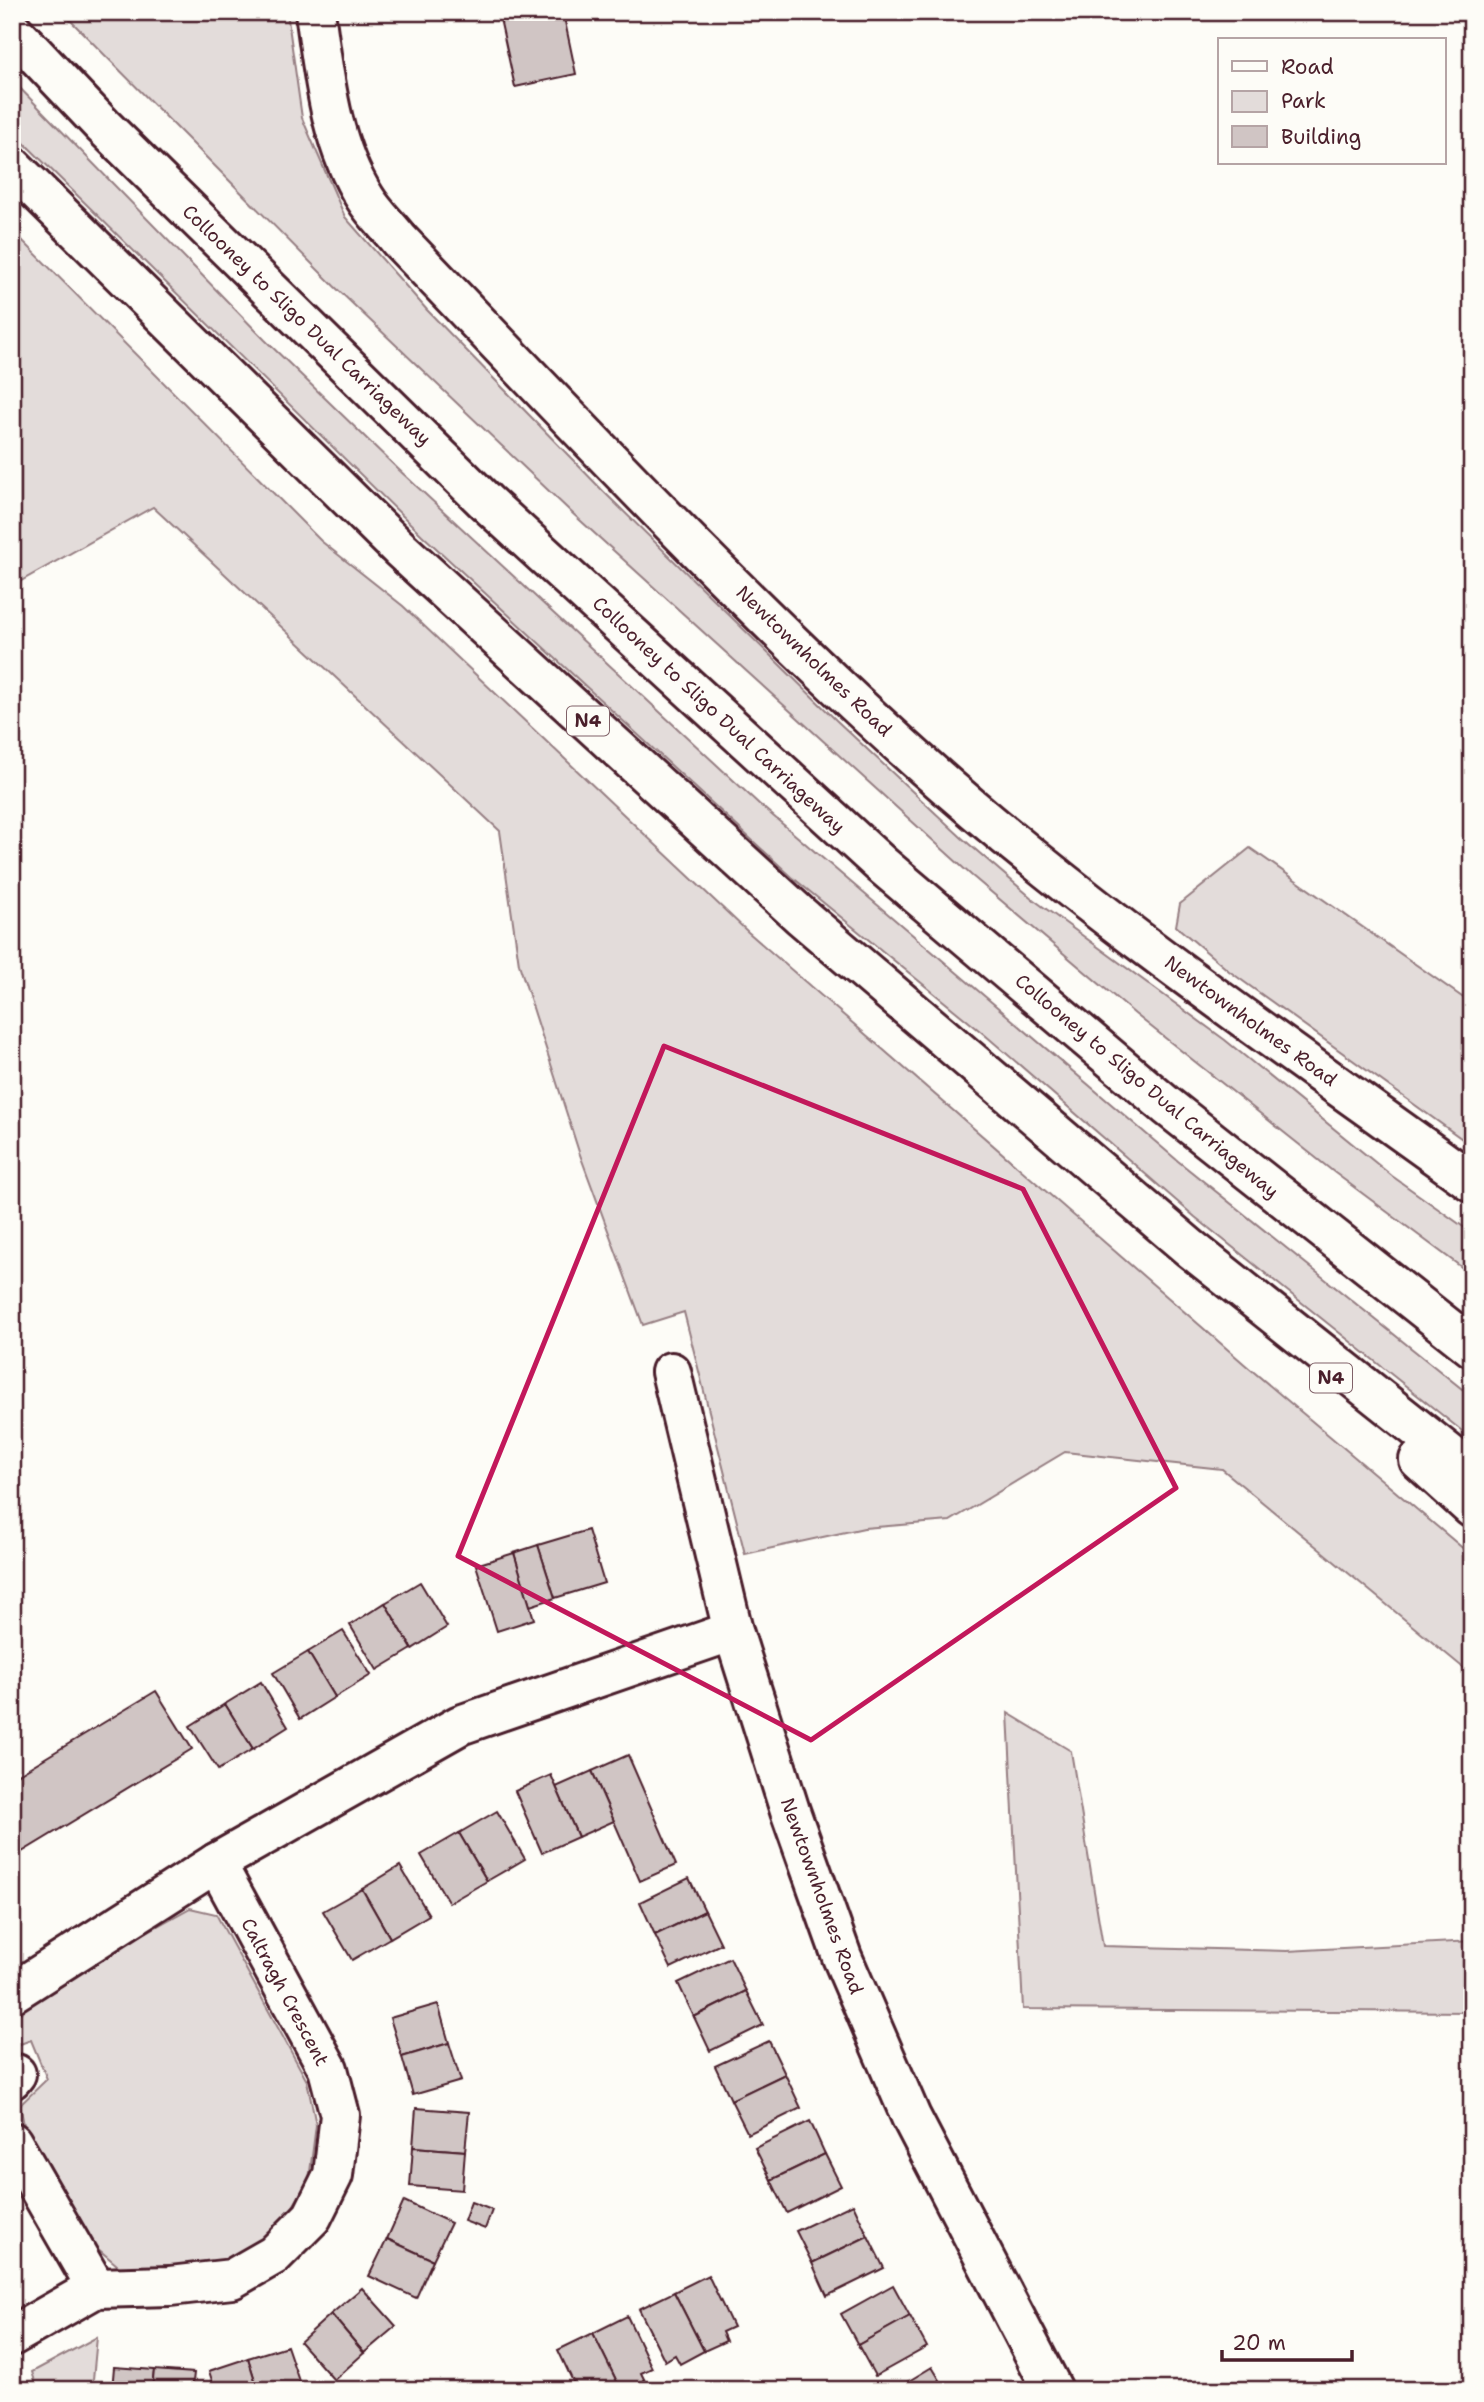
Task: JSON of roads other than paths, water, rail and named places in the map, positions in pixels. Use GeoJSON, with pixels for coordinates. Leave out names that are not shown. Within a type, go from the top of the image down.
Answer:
{"type":"FeatureCollection","features":[{"type":"Feature","properties":{"kind":"main road","name":"Newtownholmes Road"},"geometry":{"type":"LineString","coordinates":[[314,12],[327,96],[346,161],[365,199],[399,240],[660,511],[822,671],[917,760],[1021,849],[1472,1182]]}},
{"type":"Feature","properties":{"kind":"main road","name":"Collooney to Sligo Dual Carriageway"},"geometry":{"type":"LineString","coordinates":[[12,30],[103,125],[497,512],[882,865],[1271,1189],[1472,1347]]}},
{"type":"Feature","properties":{"kind":"main road","name":"N4"},"geometry":{"type":"LineString","coordinates":[[12,166],[401,550],[801,916],[1190,1248],[1472,1472]]}},
{"type":"Feature","properties":{"kind":"main road"},"geometry":{"type":"LineString","coordinates":[[1271,1189],[1472,1314]]}},
{"type":"Feature","properties":{"kind":"main road","name":"N4"},"geometry":{"type":"LineString","coordinates":[[1190,1248],[1472,1508]]}},
{"type":"Feature","properties":{"kind":"main road","name":"Newtownholmes Road"},"geometry":{"type":"LineString","coordinates":[[671,1372],[733,1632],[790,1811],[842,1957],[911,2117],[1053,2390]]}},
{"type":"Feature","properties":{"kind":"main road"},"geometry":{"type":"LineString","coordinates":[[12,1993],[216,1864],[460,1725],[733,1632]]}},
{"type":"Feature","properties":{"kind":"main road","name":"Caltragh Crescent"},"geometry":{"type":"LineString","coordinates":[[12,2336],[96,2287],[170,2286],[232,2279],[274,2255],[312,2217],[333,2175],[340,2115],[328,2069],[216,1864]]}},
{"type":"Feature","properties":{"kind":"main road"},"geometry":{"type":"LineString","coordinates":[[12,2141],[96,2287]]}}]}
